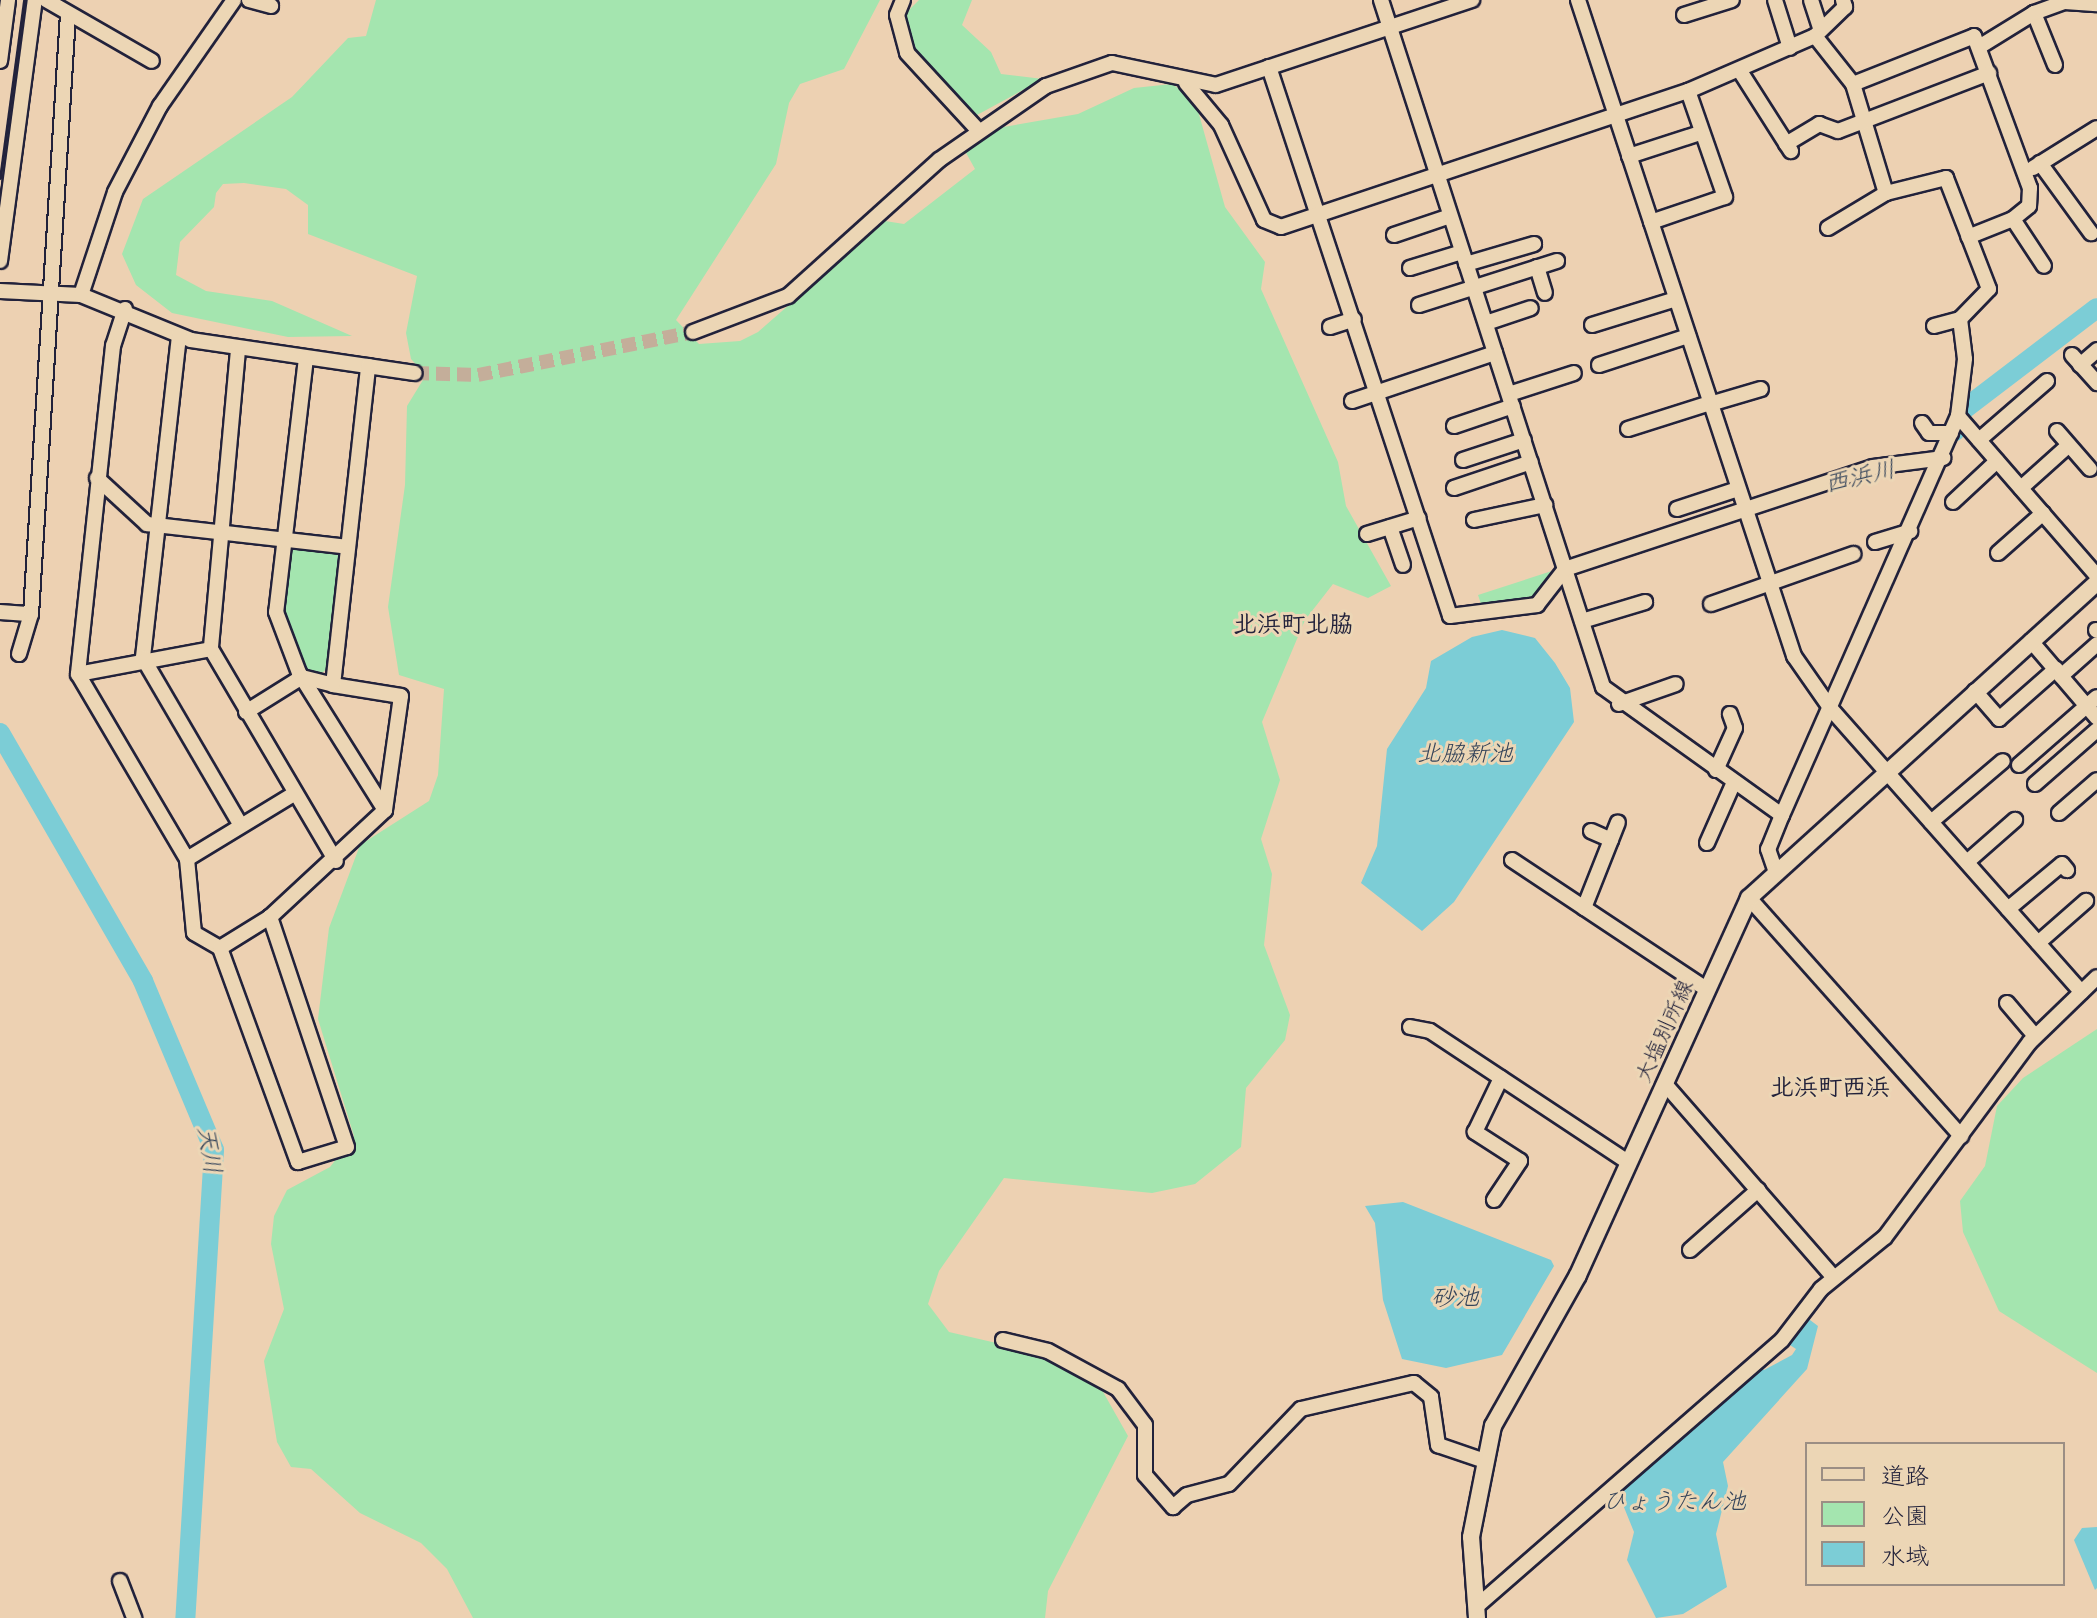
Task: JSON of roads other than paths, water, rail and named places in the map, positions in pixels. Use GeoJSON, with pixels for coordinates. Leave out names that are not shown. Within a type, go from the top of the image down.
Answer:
{"type":"FeatureCollection","features":[{"type":"Feature","properties":{"kind":"main road","name":"大塩別所線"},"geometry":{"type":"LineString","coordinates":[[1477,1612],[1471,1537],[1482,1460],[1628,1162],[1749,898],[1775,869],[2097,579]]}},
{"type":"Feature","properties":{"kind":"street"},"geometry":{"type":"LineString","coordinates":[[0,61],[8,0]]}},
{"type":"Feature","properties":{"kind":"street"},"geometry":{"type":"LineString","coordinates":[[0,261],[35,0]]}},
{"type":"Feature","properties":{"kind":"street"},"geometry":{"type":"LineString","coordinates":[[46,0],[152,61]]}},
{"type":"Feature","properties":{"kind":"street"},"geometry":{"type":"LineString","coordinates":[[81,295],[115,192],[160,106],[234,0]]}},
{"type":"Feature","properties":{"kind":"street"},"geometry":{"type":"LineString","coordinates":[[249,0],[271,6]]}},
{"type":"Feature","properties":{"kind":"street"},"geometry":{"type":"LineString","coordinates":[[903,0],[897,15],[907,53],[978,130]]}},
{"type":"Feature","properties":{"kind":"street"},"geometry":{"type":"LineString","coordinates":[[1381,0],[1603,687],[1619,704],[1782,815]]}},
{"type":"Feature","properties":{"kind":"street"},"geometry":{"type":"LineString","coordinates":[[1186,83],[1216,85],[1472,0]]}},
{"type":"Feature","properties":{"kind":"street"},"geometry":{"type":"LineString","coordinates":[[1578,0],[1794,656],[1831,709],[2081,992]]}},
{"type":"Feature","properties":{"kind":"street"},"geometry":{"type":"LineString","coordinates":[[1684,15],[1732,0]]}},
{"type":"Feature","properties":{"kind":"street"},"geometry":{"type":"LineString","coordinates":[[1775,0],[1790,48]]}},
{"type":"Feature","properties":{"kind":"street"},"geometry":{"type":"LineString","coordinates":[[1811,0],[1817,32],[1853,84],[1861,121],[1886,193]]}},
{"type":"Feature","properties":{"kind":"street"},"geometry":{"type":"LineString","coordinates":[[693,332],[788,296],[978,130],[1026,96],[1112,63],[1159,69],[1186,83],[1221,125],[1264,220],[1281,227],[1740,71],[1817,32],[1845,7],[1843,0]]}},
{"type":"Feature","properties":{"kind":"street"},"geometry":{"type":"LineString","coordinates":[[1979,47],[2034,13],[2065,1],[2097,4]]}},
{"type":"Feature","properties":{"kind":"street"},"geometry":{"type":"LineString","coordinates":[[2034,13],[2055,65]]}},
{"type":"Feature","properties":{"kind":"street"},"geometry":{"type":"LineString","coordinates":[[19,654],[31,614],[68,14]]}},
{"type":"Feature","properties":{"kind":"street"},"geometry":{"type":"LineString","coordinates":[[1853,84],[1974,36],[2026,172],[2029,206],[2013,219],[1968,237]]}},
{"type":"Feature","properties":{"kind":"street"},"geometry":{"type":"LineString","coordinates":[[1269,67],[1379,392],[1450,616],[1537,605],[1565,569],[1873,467],[1943,458]]}},
{"type":"Feature","properties":{"kind":"street"},"geometry":{"type":"LineString","coordinates":[[1740,71],[1789,148],[1826,122],[1838,131],[1989,73]]}},
{"type":"Feature","properties":{"kind":"street"},"geometry":{"type":"LineString","coordinates":[[1651,222],[1725,197],[1700,133],[1688,91]]}},
{"type":"Feature","properties":{"kind":"street"},"geometry":{"type":"LineString","coordinates":[[2026,172],[2097,128]]}},
{"type":"Feature","properties":{"kind":"street"},"geometry":{"type":"LineString","coordinates":[[1629,156],[1700,133]]}},
{"type":"Feature","properties":{"kind":"street"},"geometry":{"type":"LineString","coordinates":[[2040,163],[2091,233]]}},
{"type":"Feature","properties":{"kind":"street"},"geometry":{"type":"LineString","coordinates":[[1828,228],[1886,193],[1946,178],[1989,289],[1960,319],[1934,326]]}},
{"type":"Feature","properties":{"kind":"street"},"geometry":{"type":"LineString","coordinates":[[1394,235],[1450,216]]}},
{"type":"Feature","properties":{"kind":"street"},"geometry":{"type":"LineString","coordinates":[[2013,219],[2044,266]]}},
{"type":"Feature","properties":{"kind":"street"},"geometry":{"type":"LineString","coordinates":[[1410,268],[1534,244]]}},
{"type":"Feature","properties":{"kind":"street"},"geometry":{"type":"LineString","coordinates":[[1419,305],[1557,261]]}},
{"type":"Feature","properties":{"kind":"street"},"geometry":{"type":"LineString","coordinates":[[1537,267],[1545,293]]}},
{"type":"Feature","properties":{"kind":"street"},"geometry":{"type":"LineString","coordinates":[[0,291],[81,295],[125,309],[179,336],[238,350],[415,373]]}},
{"type":"Feature","properties":{"kind":"street"},"geometry":{"type":"LineString","coordinates":[[1592,325],[1676,299]]}},
{"type":"Feature","properties":{"kind":"street"},"geometry":{"type":"LineString","coordinates":[[1486,323],[1531,308]]}},
{"type":"Feature","properties":{"kind":"street"},"geometry":{"type":"LineString","coordinates":[[125,309],[113,346],[78,674],[187,859],[194,933],[220,948],[298,1162],[347,1147],[270,917]]}},
{"type":"Feature","properties":{"kind":"street"},"geometry":{"type":"LineString","coordinates":[[1330,327],[1354,319]]}},
{"type":"Feature","properties":{"kind":"street"},"geometry":{"type":"LineString","coordinates":[[1775,869],[1768,849],[1943,458],[1958,416],[1965,359],[1960,319]]}},
{"type":"Feature","properties":{"kind":"street"},"geometry":{"type":"LineString","coordinates":[[179,336],[154,525],[143,658],[241,826]]}},
{"type":"Feature","properties":{"kind":"street"},"geometry":{"type":"LineString","coordinates":[[1599,365],[1688,336]]}},
{"type":"Feature","properties":{"kind":"street"},"geometry":{"type":"LineString","coordinates":[[238,350],[219,531],[211,649],[336,861]]}},
{"type":"Feature","properties":{"kind":"street"},"geometry":{"type":"LineString","coordinates":[[2097,350],[2076,360],[2097,383]]}},
{"type":"Feature","properties":{"kind":"street"},"geometry":{"type":"LineString","coordinates":[[1352,401],[1495,353]]}},
{"type":"Feature","properties":{"kind":"street"},"geometry":{"type":"LineString","coordinates":[[306,358],[276,612],[302,677],[385,810]]}},
{"type":"Feature","properties":{"kind":"street"},"geometry":{"type":"LineString","coordinates":[[333,685],[368,366]]}},
{"type":"Feature","properties":{"kind":"street"},"geometry":{"type":"LineString","coordinates":[[1454,426],[1574,373]]}},
{"type":"Feature","properties":{"kind":"street"},"geometry":{"type":"LineString","coordinates":[[1979,440],[2047,381]]}},
{"type":"Feature","properties":{"kind":"street"},"geometry":{"type":"LineString","coordinates":[[1628,429],[1761,389]]}},
{"type":"Feature","properties":{"kind":"street"},"geometry":{"type":"LineString","coordinates":[[1958,416],[2097,579]]}},
{"type":"Feature","properties":{"kind":"street"},"geometry":{"type":"LineString","coordinates":[[1922,423],[1929,433],[1951,433]]}},
{"type":"Feature","properties":{"kind":"street"},"geometry":{"type":"LineString","coordinates":[[2057,431],[2090,469]]}},
{"type":"Feature","properties":{"kind":"street"},"geometry":{"type":"LineString","coordinates":[[1463,460],[1524,440]]}},
{"type":"Feature","properties":{"kind":"street"},"geometry":{"type":"LineString","coordinates":[[2021,488],[2069,445]]}},
{"type":"Feature","properties":{"kind":"street"},"geometry":{"type":"LineString","coordinates":[[1953,502],[1997,461]]}},
{"type":"Feature","properties":{"kind":"street"},"geometry":{"type":"LineString","coordinates":[[1454,488],[1531,462]]}},
{"type":"Feature","properties":{"kind":"street"},"geometry":{"type":"LineString","coordinates":[[97,478],[119,504],[154,525],[348,547]]}},
{"type":"Feature","properties":{"kind":"street"},"geometry":{"type":"LineString","coordinates":[[1677,509],[1738,489]]}},
{"type":"Feature","properties":{"kind":"street"},"geometry":{"type":"LineString","coordinates":[[1474,520],[1545,505]]}},
{"type":"Feature","properties":{"kind":"street"},"geometry":{"type":"LineString","coordinates":[[1998,553],[2043,513]]}},
{"type":"Feature","properties":{"kind":"street"},"geometry":{"type":"LineString","coordinates":[[1367,534],[1419,518]]}},
{"type":"Feature","properties":{"kind":"street"},"geometry":{"type":"LineString","coordinates":[[1390,527],[1403,565]]}},
{"type":"Feature","properties":{"kind":"street"},"geometry":{"type":"LineString","coordinates":[[1875,542],[1910,531]]}},
{"type":"Feature","properties":{"kind":"street"},"geometry":{"type":"LineString","coordinates":[[1711,604],[1853,554]]}},
{"type":"Feature","properties":{"kind":"street"},"geometry":{"type":"LineString","coordinates":[[1582,621],[1645,602]]}},
{"type":"Feature","properties":{"kind":"street"},"geometry":{"type":"LineString","coordinates":[[0,612],[31,614]]}},
{"type":"Feature","properties":{"kind":"street"},"geometry":{"type":"LineString","coordinates":[[2031,641],[2058,673],[2092,701],[2097,718]]}},
{"type":"Feature","properties":{"kind":"street"},"geometry":{"type":"LineString","coordinates":[[1975,691],[1999,719],[2097,644]]}},
{"type":"Feature","properties":{"kind":"street"},"geometry":{"type":"LineString","coordinates":[[78,674],[143,658],[211,649]]}},
{"type":"Feature","properties":{"kind":"street"},"geometry":{"type":"LineString","coordinates":[[220,948],[270,917],[336,861],[385,810],[401,696],[302,677],[246,712]]}},
{"type":"Feature","properties":{"kind":"street"},"geometry":{"type":"LineString","coordinates":[[1619,704],[1676,684]]}},
{"type":"Feature","properties":{"kind":"street"},"geometry":{"type":"LineString","coordinates":[[2019,765],[2092,701]]}},
{"type":"Feature","properties":{"kind":"street"},"geometry":{"type":"LineString","coordinates":[[1716,770],[1735,728],[1730,714]]}},
{"type":"Feature","properties":{"kind":"street"},"geometry":{"type":"LineString","coordinates":[[2035,784],[2097,730]]}},
{"type":"Feature","properties":{"kind":"street"},"geometry":{"type":"LineString","coordinates":[[1931,822],[2003,761]]}},
{"type":"Feature","properties":{"kind":"street"},"geometry":{"type":"LineString","coordinates":[[2059,813],[2097,780]]}},
{"type":"Feature","properties":{"kind":"street"},"geometry":{"type":"LineString","coordinates":[[1707,843],[1734,782]]}},
{"type":"Feature","properties":{"kind":"street"},"geometry":{"type":"LineString","coordinates":[[187,859],[294,794]]}},
{"type":"Feature","properties":{"kind":"street"},"geometry":{"type":"LineString","coordinates":[[1967,862],[2015,820]]}},
{"type":"Feature","properties":{"kind":"street"},"geometry":{"type":"LineString","coordinates":[[1584,908],[1613,844],[1618,822]]}},
{"type":"Feature","properties":{"kind":"street"},"geometry":{"type":"LineString","coordinates":[[1591,831],[1613,844]]}},
{"type":"Feature","properties":{"kind":"street"},"geometry":{"type":"LineString","coordinates":[[1512,860],[1706,989]]}},
{"type":"Feature","properties":{"kind":"street"},"geometry":{"type":"LineString","coordinates":[[2008,909],[2062,864],[2067,870]]}},
{"type":"Feature","properties":{"kind":"street"},"geometry":{"type":"LineString","coordinates":[[1749,898],[1961,1136]]}},
{"type":"Feature","properties":{"kind":"street"},"geometry":{"type":"LineString","coordinates":[[2038,943],[2086,901]]}},
{"type":"Feature","properties":{"kind":"street"},"geometry":{"type":"LineString","coordinates":[[1477,1612],[1782,1340],[1834,1278],[1885,1237],[2035,1036],[2097,977]]}},
{"type":"Feature","properties":{"kind":"street"},"geometry":{"type":"LineString","coordinates":[[2007,1003],[2035,1036]]}},
{"type":"Feature","properties":{"kind":"street"},"geometry":{"type":"LineString","coordinates":[[1410,1027],[1430,1031],[1628,1162]]}},
{"type":"Feature","properties":{"kind":"street"},"geometry":{"type":"LineString","coordinates":[[1494,1200],[1520,1161],[1475,1132],[1501,1078]]}},
{"type":"Feature","properties":{"kind":"street"},"geometry":{"type":"LineString","coordinates":[[1665,1084],[1834,1278]]}},
{"type":"Feature","properties":{"kind":"street"},"geometry":{"type":"LineString","coordinates":[[1690,1250],[1758,1190]]}},
{"type":"Feature","properties":{"kind":"street"},"geometry":{"type":"LineString","coordinates":[[1003,1340],[1058,1355],[1118,1389],[1145,1425],[1145,1475],[1173,1507],[1229,1484],[1301,1409],[1414,1383],[1431,1397],[1438,1445],[1482,1460]]}},
{"type":"Feature","properties":{"kind":"street"},"geometry":{"type":"LineString","coordinates":[[120,1581],[134,1618]]}},
{"type":"Feature","properties":{"kind":"water","name":"北脇新池"},"geometry":{"type":"Polygon","coordinates":[[[1502,630],[1535,638],[1555,663],[1570,688],[1574,722],[1454,902],[1422,931],[1361,883],[1377,846],[1387,749],[1426,688],[1431,661],[1472,637],[1502,630]]]}},
{"type":"Feature","properties":{"kind":"water","name":"砂池"},"geometry":{"type":"Polygon","coordinates":[[[1403,1202],[1551,1260],[1554,1266],[1502,1355],[1446,1368],[1402,1359],[1383,1300],[1375,1223],[1365,1206],[1403,1202]]]}},
{"type":"Feature","properties":{"kind":"water","name":"ひょうたん池"},"geometry":{"type":"Polygon","coordinates":[[[1806,1317],[1818,1326],[1807,1369],[1723,1462],[1728,1486],[1716,1534],[1727,1587],[1683,1614],[1656,1618],[1627,1560],[1634,1532],[1617,1490],[1759,1365],[1764,1370],[1792,1355],[1796,1349],[1787,1343],[1806,1317]]]}},
{"type":"Feature","properties":{"kind":"water"},"geometry":{"type":"Polygon","coordinates":[[[2097,1527],[2095,1590],[2074,1540],[2082,1528],[2097,1527]]]}},
{"type":"Feature","properties":{"kind":"waterway","name":"西浜川"},"geometry":{"type":"LineString","coordinates":[[1955,431],[1963,410],[2097,308]]}},
{"type":"Feature","properties":{"kind":"waterway","name":"天川"},"geometry":{"type":"LineString","coordinates":[[0,733],[143,981],[214,1150],[185,1618]]}},
{"type":"Feature","properties":{"kind":"tunnel"},"geometry":{"type":"LineString","coordinates":[[415,373],[478,375],[693,332]]}},
{"type":"Feature","properties":{"kind":"railway"},"geometry":{"type":"LineString","coordinates":[[0,178],[24,0]]}},
{"type":"Feature","properties":{"kind":"district","name":"北浜町北脇"},"geometry":{"type":"Point","coordinates":[1293,625]}},
{"type":"Feature","properties":{"kind":"district","name":"北浜町西浜"},"geometry":{"type":"Point","coordinates":[1830,1088]}}]}
